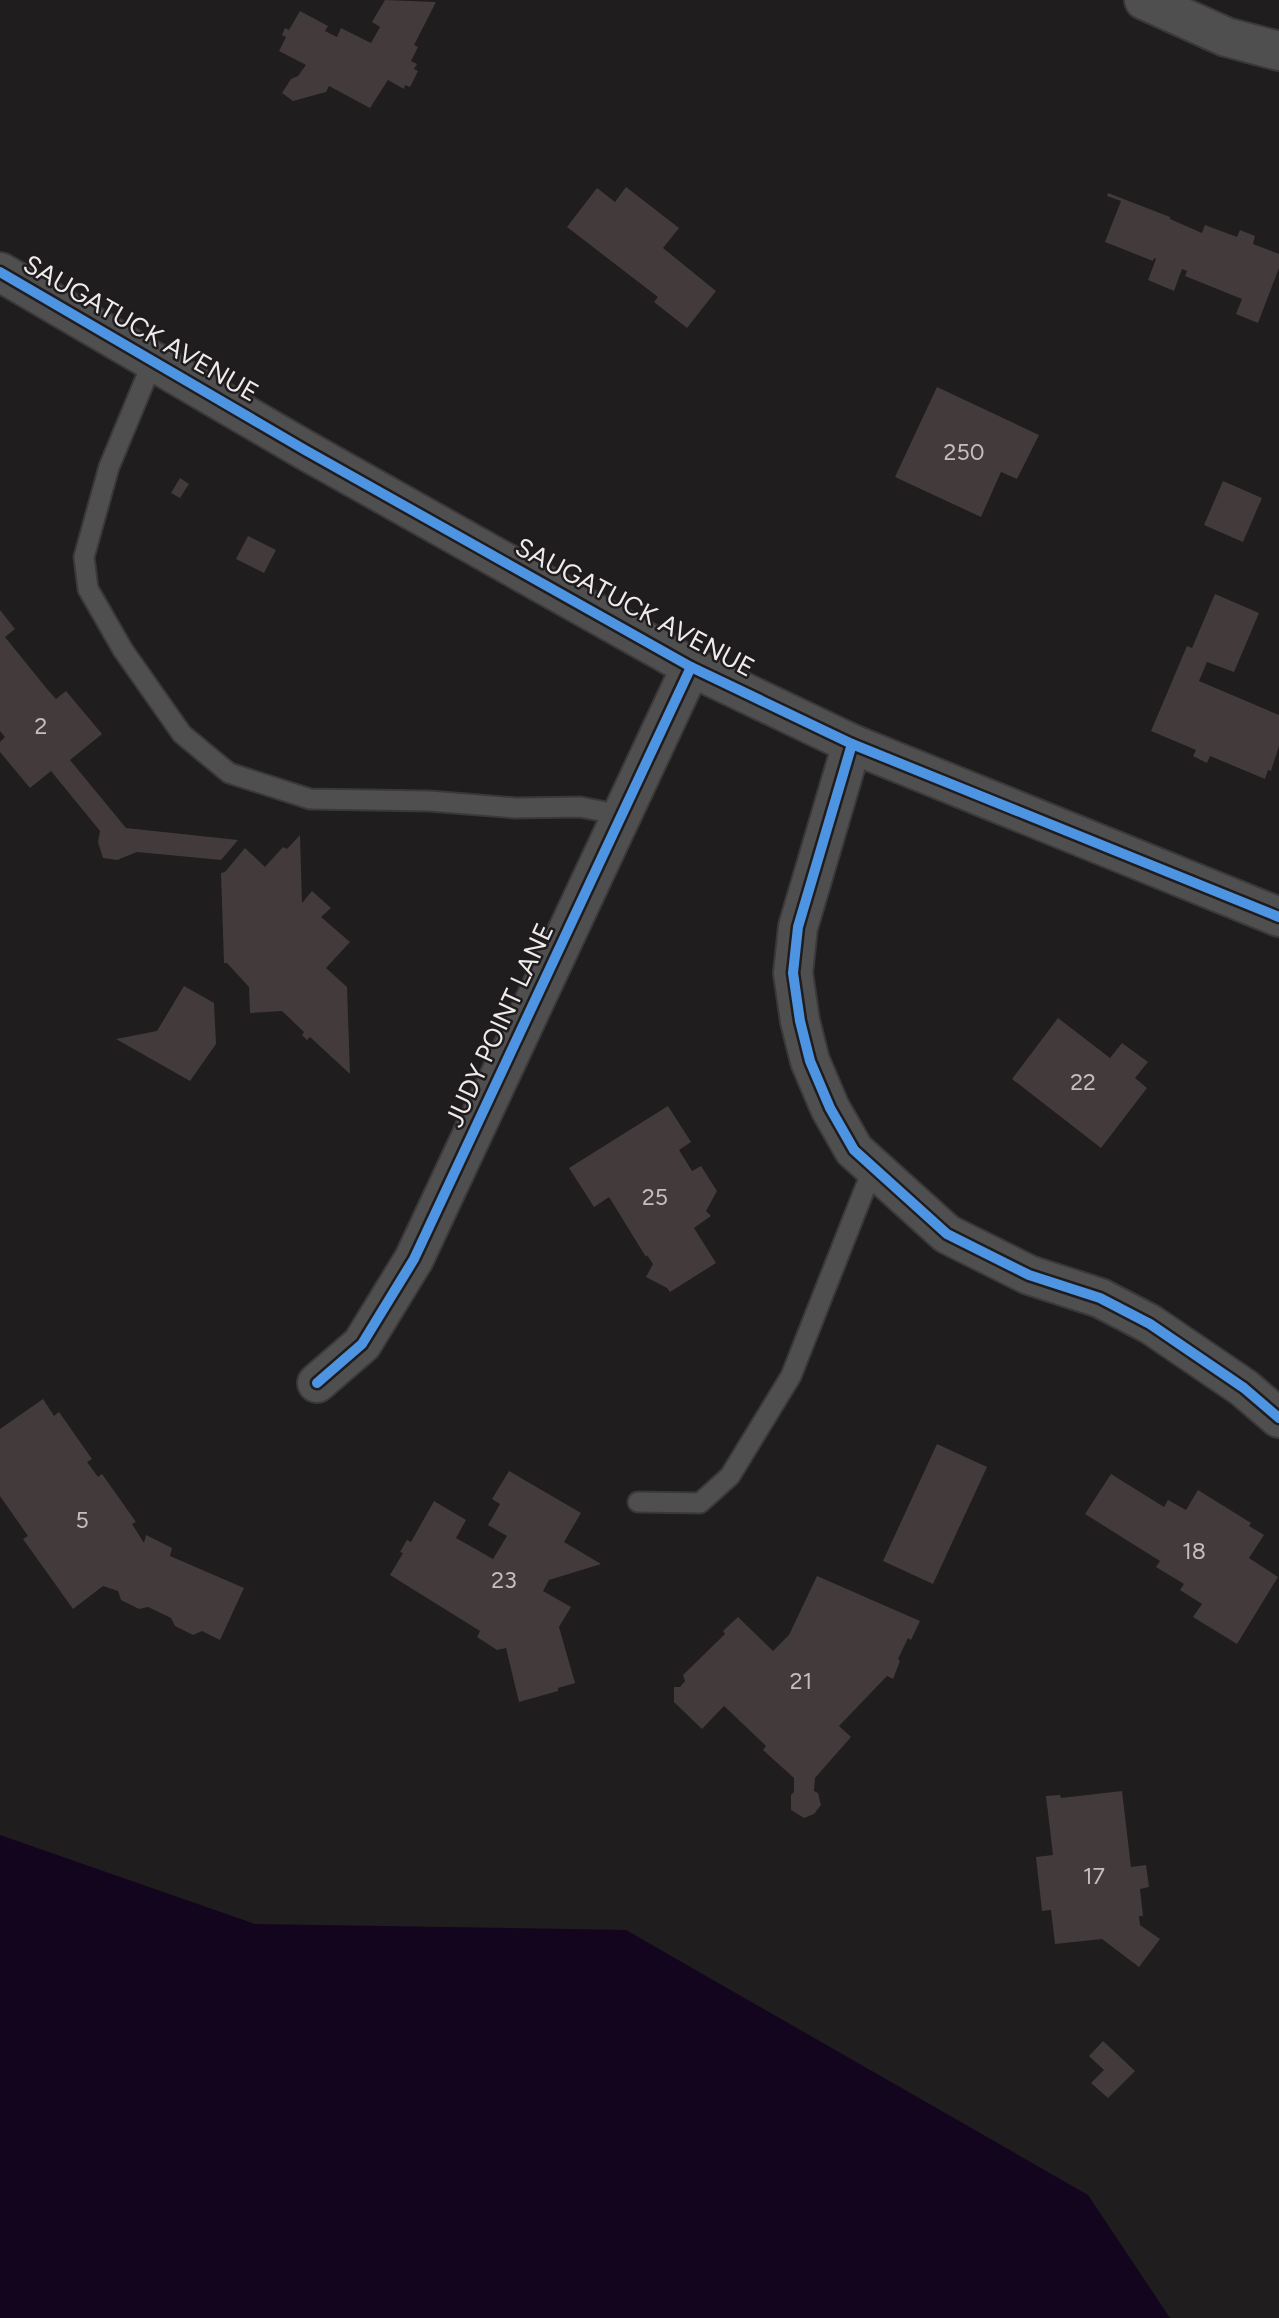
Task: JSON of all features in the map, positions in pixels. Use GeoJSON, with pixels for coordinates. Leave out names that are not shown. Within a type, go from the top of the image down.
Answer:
{"type":"FeatureCollection","features":[{"type":"Feature","properties":{"kind":"street"},"geometry":{"type":"LineString","coordinates":[[1144,0],[1226,37],[1279,51]]}},
{"type":"Feature","properties":{"kind":"street","name":"SAUGATUCK AVENUE"},"geometry":{"type":"LineString","coordinates":[[0,272],[305,450],[691,667],[852,744],[1279,917]]}},
{"type":"Feature","properties":{"kind":"street","name":"JUDY POINT LANE"},"geometry":{"type":"LineString","coordinates":[[317,1383],[362,1344],[414,1259],[691,667]]}},
{"type":"Feature","properties":{"kind":"street"},"geometry":{"type":"LineString","coordinates":[[852,744],[798,927],[793,972],[800,1021],[810,1061],[830,1108],[854,1150],[947,1234],[1029,1275],[1100,1298],[1150,1324],[1244,1388],[1279,1418]]}},
{"type":"Feature","properties":{"kind":"lane"},"geometry":{"type":"LineString","coordinates":[[153,361],[109,467],[84,557],[88,589],[123,650],[182,734],[229,774],[310,799],[429,801],[516,808],[580,807],[622,815]]}},
{"type":"Feature","properties":{"kind":"lane"},"geometry":{"type":"LineString","coordinates":[[638,1502],[700,1503],[730,1476],[791,1376],[873,1168]]}},
{"type":"Feature","properties":{"kind":"shaded area"},"geometry":{"type":"Polygon","coordinates":[[[0,1835],[255,1924],[626,1930],[1088,2195],[1170,2318],[0,2318],[0,1835]]]}},
{"type":"Feature","properties":{"kind":"building"},"geometry":{"type":"Polygon","coordinates":[[[385,0],[436,2],[414,45],[418,47],[411,61],[417,64],[414,69],[418,71],[410,87],[405,85],[404,89],[388,80],[370,108],[329,86],[326,92],[293,101],[282,93],[291,79],[298,76],[306,65],[279,51],[286,37],[282,35],[285,28],[289,30],[300,11],[328,26],[325,31],[337,37],[341,28],[371,43],[380,27],[372,22],[385,0]]]}},
{"type":"Feature","properties":{"kind":"building"},"geometry":{"type":"Polygon","coordinates":[[[626,187],[679,228],[663,248],[716,291],[687,328],[654,302],[658,297],[567,227],[597,188],[615,202],[626,187]]]}},
{"type":"Feature","properties":{"kind":"building"},"geometry":{"type":"Polygon","coordinates":[[[1108,193],[1170,217],[1202,233],[1205,225],[1237,237],[1240,230],[1255,236],[1253,244],[1279,254],[1279,268],[1258,323],[1236,314],[1242,299],[1185,276],[1187,271],[1182,269],[1174,291],[1148,280],[1156,259],[1153,261],[1105,242],[1121,201],[1107,196],[1108,193]]]}},
{"type":"Feature","properties":{"kind":"building"},"geometry":{"type":"Polygon","coordinates":[[[937,387],[1039,435],[1017,479],[1001,472],[981,517],[895,477],[937,387]]]}},
{"type":"Feature","properties":{"kind":"building"},"geometry":{"type":"Polygon","coordinates":[[[180,478],[189,484],[180,498],[171,493],[180,478]]]}},
{"type":"Feature","properties":{"kind":"building"},"geometry":{"type":"Polygon","coordinates":[[[1223,481],[1262,498],[1243,542],[1204,525],[1223,481]]]}},
{"type":"Feature","properties":{"kind":"building"},"geometry":{"type":"Polygon","coordinates":[[[248,536],[276,550],[264,573],[236,559],[248,536]]]}},
{"type":"Feature","properties":{"kind":"building"},"geometry":{"type":"Polygon","coordinates":[[[1215,594],[1259,613],[1234,672],[1207,662],[1199,681],[1279,715],[1279,746],[1271,771],[1268,770],[1265,779],[1210,756],[1207,763],[1193,756],[1196,750],[1151,731],[1187,646],[1192,648],[1215,594]]]}},
{"type":"Feature","properties":{"kind":"building"},"geometry":{"type":"Polygon","coordinates":[[[0,610],[15,629],[5,637],[47,689],[56,699],[66,691],[102,734],[70,760],[126,828],[238,840],[221,860],[137,852],[117,860],[103,858],[98,842],[100,831],[51,771],[30,788],[0,752],[0,742],[5,737],[0,731],[0,610]]]}},
{"type":"Feature","properties":{"kind":"building"},"geometry":{"type":"Polygon","coordinates":[[[300,835],[302,903],[312,891],[331,908],[321,917],[350,942],[326,968],[347,987],[350,1074],[310,1037],[307,1040],[302,1035],[304,1032],[282,1011],[250,1013],[249,987],[224,963],[221,873],[225,872],[245,848],[265,867],[283,847],[287,849],[300,835]]]}},
{"type":"Feature","properties":{"kind":"building"},"geometry":{"type":"Polygon","coordinates":[[[184,986],[214,1003],[216,1044],[190,1081],[116,1039],[157,1031],[184,986]]]}},
{"type":"Feature","properties":{"kind":"building"},"geometry":{"type":"Polygon","coordinates":[[[1058,1018],[1110,1058],[1122,1043],[1148,1062],[1135,1078],[1147,1088],[1101,1148],[1012,1079],[1058,1018]]]}},
{"type":"Feature","properties":{"kind":"building"},"geometry":{"type":"Polygon","coordinates":[[[668,1106],[691,1142],[679,1150],[692,1171],[701,1166],[717,1191],[706,1211],[711,1216],[694,1228],[716,1263],[670,1292],[646,1277],[653,1264],[609,1197],[594,1207],[569,1168],[668,1106]]]}},
{"type":"Feature","properties":{"kind":"building"},"geometry":{"type":"Polygon","coordinates":[[[43,1399],[54,1416],[59,1412],[92,1459],[87,1462],[98,1477],[102,1474],[136,1522],[132,1524],[144,1543],[146,1535],[172,1548],[170,1556],[244,1588],[220,1640],[202,1631],[193,1635],[175,1626],[171,1618],[148,1607],[139,1609],[121,1600],[118,1591],[103,1586],[73,1609],[23,1539],[28,1536],[0,1496],[0,1429],[43,1399]]]}},
{"type":"Feature","properties":{"kind":"building"},"geometry":{"type":"Polygon","coordinates":[[[937,1444],[987,1467],[933,1584],[883,1561],[937,1444]]]}},
{"type":"Feature","properties":{"kind":"building"},"geometry":{"type":"Polygon","coordinates":[[[509,1471],[581,1513],[564,1542],[601,1564],[549,1580],[543,1591],[571,1607],[559,1627],[575,1683],[558,1688],[558,1691],[519,1702],[506,1648],[497,1650],[477,1637],[480,1631],[390,1575],[407,1540],[411,1542],[434,1501],[466,1520],[456,1538],[493,1559],[507,1536],[488,1525],[500,1504],[492,1499],[509,1471]]]}},
{"type":"Feature","properties":{"kind":"building"},"geometry":{"type":"Polygon","coordinates":[[[1111,1474],[1164,1507],[1168,1500],[1186,1510],[1198,1490],[1251,1523],[1249,1526],[1264,1535],[1249,1558],[1278,1577],[1237,1644],[1193,1617],[1202,1604],[1180,1590],[1184,1584],[1156,1567],[1160,1561],[1085,1514],[1111,1474]]]}},
{"type":"Feature","properties":{"kind":"building"},"geometry":{"type":"Polygon","coordinates":[[[817,1576],[920,1621],[898,1659],[900,1661],[893,1679],[887,1676],[839,1726],[851,1737],[815,1778],[814,1791],[818,1793],[821,1805],[814,1814],[804,1818],[791,1810],[794,1778],[763,1750],[766,1746],[724,1706],[702,1729],[674,1702],[674,1687],[680,1687],[685,1681],[683,1675],[725,1634],[723,1631],[738,1617],[773,1651],[789,1635],[817,1576]]]}},
{"type":"Feature","properties":{"kind":"building"},"geometry":{"type":"Polygon","coordinates":[[[1122,1791],[1131,1867],[1146,1865],[1149,1887],[1140,1889],[1143,1916],[1139,1916],[1140,1925],[1160,1939],[1139,1967],[1102,1939],[1055,1944],[1051,1910],[1042,1911],[1036,1857],[1053,1855],[1046,1796],[1060,1795],[1061,1798],[1122,1791]]]}},
{"type":"Feature","properties":{"kind":"building"},"geometry":{"type":"Polygon","coordinates":[[[1103,2041],[1135,2071],[1108,2098],[1091,2083],[1104,2070],[1089,2056],[1103,2041]]]}},
{"type":"Feature","properties":{"kind":"cycle path"},"geometry":{"type":"LineString","coordinates":[[0,272],[305,450],[691,667],[852,744],[1279,917]]}},
{"type":"Feature","properties":{"kind":"cycle path"},"geometry":{"type":"LineString","coordinates":[[317,1383],[362,1344],[414,1259],[691,667]]}},
{"type":"Feature","properties":{"kind":"cycle path"},"geometry":{"type":"LineString","coordinates":[[852,744],[798,927],[793,973],[800,1021],[810,1061],[830,1108],[854,1150],[947,1234],[1029,1275],[1100,1298],[1150,1324],[1244,1388],[1279,1418]]}}]}
